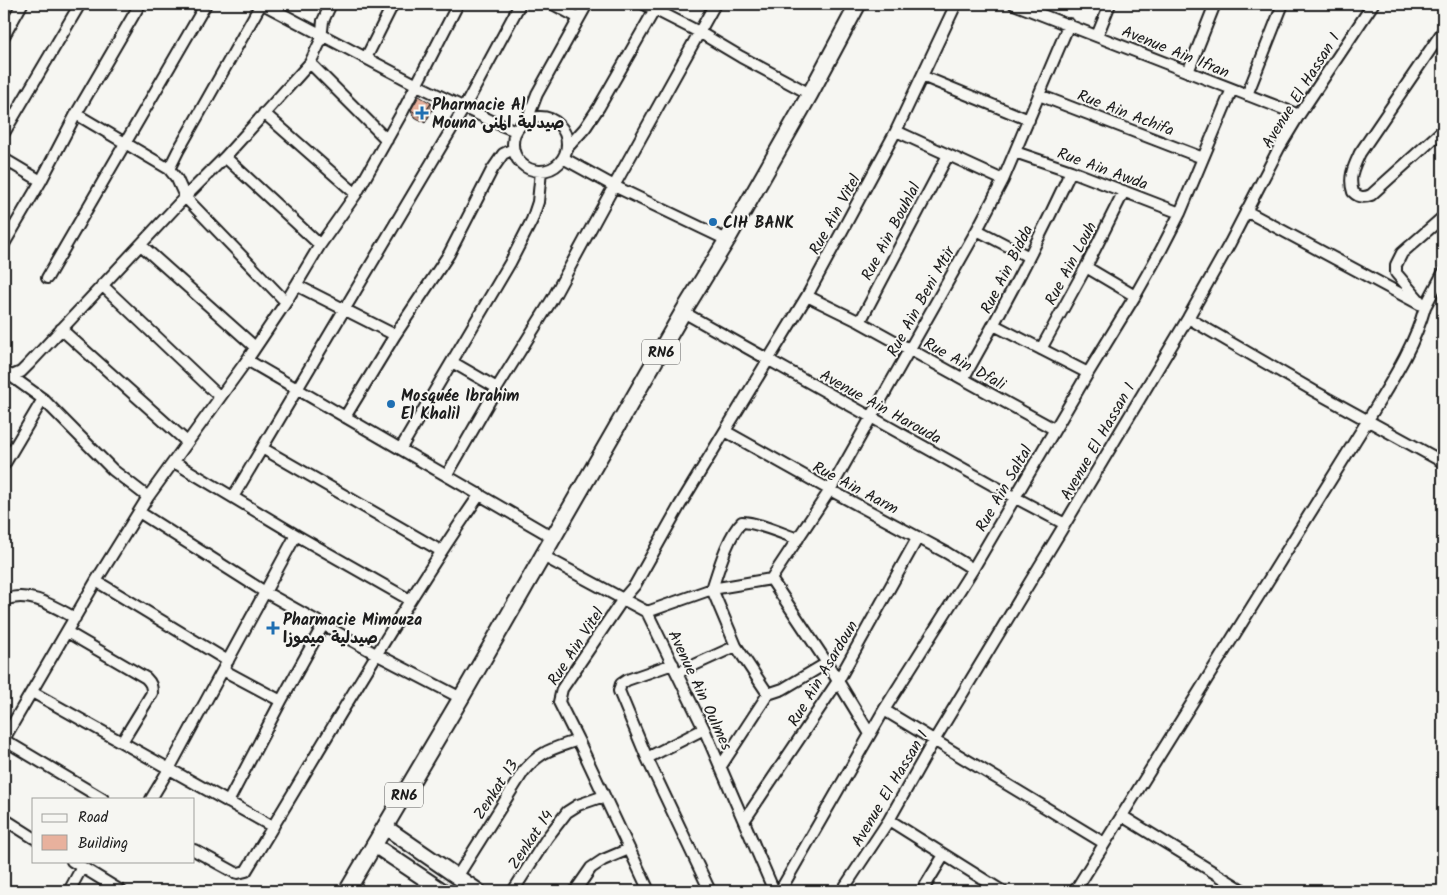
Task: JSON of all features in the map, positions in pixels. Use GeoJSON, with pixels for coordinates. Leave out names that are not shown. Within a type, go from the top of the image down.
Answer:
{"type":"FeatureCollection","features":[{"type":"Feature","properties":{"kind":"main road","name":"RN6"},"geometry":{"type":"LineString","coordinates":[[347,891],[727,240],[810,94],[858,4]]}},
{"type":"Feature","properties":{"kind":"street"},"geometry":{"type":"LineString","coordinates":[[4,36],[22,4]]}},
{"type":"Feature","properties":{"kind":"street"},"geometry":{"type":"LineString","coordinates":[[4,133],[80,4]]}},
{"type":"Feature","properties":{"kind":"street"},"geometry":{"type":"LineString","coordinates":[[4,244],[140,4]]}},
{"type":"Feature","properties":{"kind":"street"},"geometry":{"type":"LineString","coordinates":[[47,278],[206,4]]}},
{"type":"Feature","properties":{"kind":"street"},"geometry":{"type":"LineString","coordinates":[[170,169],[178,151],[262,4],[417,85],[516,131]]}},
{"type":"Feature","properties":{"kind":"street"},"geometry":{"type":"LineString","coordinates":[[8,374],[21,372],[310,63],[318,47],[322,35],[323,21],[331,4]]}},
{"type":"Feature","properties":{"kind":"street"},"geometry":{"type":"LineString","coordinates":[[366,58],[393,4]]}},
{"type":"Feature","properties":{"kind":"street"},"geometry":{"type":"LineString","coordinates":[[101,798],[4,740],[96,581],[148,497],[247,360],[286,302],[320,244],[356,194],[417,85],[458,4]]}},
{"type":"Feature","properties":{"kind":"street"},"geometry":{"type":"LineString","coordinates":[[233,497],[464,108],[520,4]]}},
{"type":"Feature","properties":{"kind":"street"},"geometry":{"type":"LineString","coordinates":[[553,4],[579,18]]}},
{"type":"Feature","properties":{"kind":"street"},"geometry":{"type":"LineString","coordinates":[[587,4],[537,94],[527,120],[516,131],[513,149],[520,162],[530,169],[541,171],[553,168],[565,153],[599,107],[655,9]]}},
{"type":"Feature","properties":{"kind":"street"},"geometry":{"type":"LineString","coordinates":[[644,4],[699,32],[810,94]]}},
{"type":"Feature","properties":{"kind":"street"},"geometry":{"type":"LineString","coordinates":[[447,475],[497,388],[553,298],[715,4]]}},
{"type":"Feature","properties":{"kind":"street","name":"Rue Ain Vitel"},"geometry":{"type":"LineString","coordinates":[[649,891],[559,702],[562,689],[623,599],[635,585],[680,505],[807,296],[896,131],[956,4]]}},
{"type":"Feature","properties":{"kind":"street","name":"Avenue Ain Ifran"},"geometry":{"type":"LineString","coordinates":[[1014,4],[1299,115]]}},
{"type":"Feature","properties":{"kind":"street"},"geometry":{"type":"LineString","coordinates":[[1097,36],[1110,4]]}},
{"type":"Feature","properties":{"kind":"street"},"geometry":{"type":"LineString","coordinates":[[1188,72],[1215,4]]}},
{"type":"Feature","properties":{"kind":"street"},"geometry":{"type":"LineString","coordinates":[[1247,95],[1283,4]]}},
{"type":"Feature","properties":{"kind":"street","name":"Avenue El Hassan I"},"geometry":{"type":"LineString","coordinates":[[842,891],[889,820],[1188,318],[1279,148],[1374,4]]}},
{"type":"Feature","properties":{"kind":"street","name":"Rue Ain Beni Mtir"},"geometry":{"type":"LineString","coordinates":[[771,579],[830,490],[977,230],[1003,180],[1069,24]]}},
{"type":"Feature","properties":{"kind":"street"},"geometry":{"type":"LineString","coordinates":[[1443,31],[1360,153],[1353,167],[1350,179],[1353,192],[1360,197],[1371,195],[1443,130]]}},
{"type":"Feature","properties":{"kind":"street"},"geometry":{"type":"LineString","coordinates":[[310,63],[387,140]]}},
{"type":"Feature","properties":{"kind":"street"},"geometry":{"type":"LineString","coordinates":[[922,76],[1029,120]]}},
{"type":"Feature","properties":{"kind":"street","name":"Rue Ain Saltal"},"geometry":{"type":"LineString","coordinates":[[780,891],[884,710],[973,568],[1135,296],[1180,213],[1232,90]]}},
{"type":"Feature","properties":{"kind":"street","name":"Rue Ain Achifa"},"geometry":{"type":"LineString","coordinates":[[1039,95],[1203,158]]}},
{"type":"Feature","properties":{"kind":"street"},"geometry":{"type":"LineString","coordinates":[[264,113],[356,194]]}},
{"type":"Feature","properties":{"kind":"street"},"geometry":{"type":"LineString","coordinates":[[76,114],[170,169],[185,197],[286,302]]}},
{"type":"Feature","properties":{"kind":"street"},"geometry":{"type":"LineString","coordinates":[[527,120],[538,117],[550,119],[560,126],[566,136],[565,153]]}},
{"type":"Feature","properties":{"kind":"street"},"geometry":{"type":"LineString","coordinates":[[896,131],[1003,180]]}},
{"type":"Feature","properties":{"kind":"street"},"geometry":{"type":"LineString","coordinates":[[345,417],[395,335],[449,254],[498,160],[503,154],[513,149]]}},
{"type":"Feature","properties":{"kind":"street","name":"Rue Ain Awda"},"geometry":{"type":"LineString","coordinates":[[1015,152],[1071,171],[1180,213]]}},
{"type":"Feature","properties":{"kind":"street"},"geometry":{"type":"LineString","coordinates":[[565,153],[614,186],[727,240]]}},
{"type":"Feature","properties":{"kind":"street","name":"Rue Ain Bouhlal"},"geometry":{"type":"LineString","coordinates":[[860,322],[948,155]]}},
{"type":"Feature","properties":{"kind":"street"},"geometry":{"type":"LineString","coordinates":[[225,156],[320,244]]}},
{"type":"Feature","properties":{"kind":"street"},"geometry":{"type":"LineString","coordinates":[[4,159],[41,181]]}},
{"type":"Feature","properties":{"kind":"street"},"geometry":{"type":"LineString","coordinates":[[401,448],[510,263],[532,220],[541,187],[541,171]]}},
{"type":"Feature","properties":{"kind":"street","name":"Rue Ain Bidda"},"geometry":{"type":"LineString","coordinates":[[963,378],[1030,257],[1071,171]]}},
{"type":"Feature","properties":{"kind":"street","name":"Rue Ain Louh"},"geometry":{"type":"LineString","coordinates":[[1041,349],[1086,267],[1124,191]]}},
{"type":"Feature","properties":{"kind":"street"},"geometry":{"type":"LineString","coordinates":[[1246,211],[1425,307]]}},
{"type":"Feature","properties":{"kind":"street"},"geometry":{"type":"LineString","coordinates":[[1425,307],[1396,273],[1396,266],[1402,253],[1443,217]]}},
{"type":"Feature","properties":{"kind":"street"},"geometry":{"type":"LineString","coordinates":[[977,230],[1030,257]]}},
{"type":"Feature","properties":{"kind":"street"},"geometry":{"type":"LineString","coordinates":[[141,245],[255,346]]}},
{"type":"Feature","properties":{"kind":"street"},"geometry":{"type":"LineString","coordinates":[[1086,267],[1135,296]]}},
{"type":"Feature","properties":{"kind":"street"},"geometry":{"type":"LineString","coordinates":[[1075,891],[1368,420],[1410,348],[1419,329],[1425,307],[1443,273]]}},
{"type":"Feature","properties":{"kind":"street"},"geometry":{"type":"LineString","coordinates":[[102,285],[220,397]]}},
{"type":"Feature","properties":{"kind":"street"},"geometry":{"type":"LineString","coordinates":[[296,285],[395,335]]}},
{"type":"Feature","properties":{"kind":"street","name":"Rue Ain Dfali"},"geometry":{"type":"LineString","coordinates":[[807,296],[860,322],[1054,430]]}},
{"type":"Feature","properties":{"kind":"street","name":"Avenue Ain Harouda"},"geometry":{"type":"LineString","coordinates":[[684,312],[767,360],[1066,524]]}},
{"type":"Feature","properties":{"kind":"street"},"geometry":{"type":"LineString","coordinates":[[1188,318],[1443,462]]}},
{"type":"Feature","properties":{"kind":"street"},"geometry":{"type":"LineString","coordinates":[[994,324],[1088,373]]}},
{"type":"Feature","properties":{"kind":"street"},"geometry":{"type":"LineString","coordinates":[[61,329],[187,442]]}},
{"type":"Feature","properties":{"kind":"street"},"geometry":{"type":"LineString","coordinates":[[247,360],[554,538]]}},
{"type":"Feature","properties":{"kind":"street"},"geometry":{"type":"LineString","coordinates":[[452,362],[497,388]]}},
{"type":"Feature","properties":{"kind":"street"},"geometry":{"type":"LineString","coordinates":[[8,374],[43,399],[113,470],[148,497]]}},
{"type":"Feature","properties":{"kind":"street"},"geometry":{"type":"LineString","coordinates":[[4,465],[43,399]]}},
{"type":"Feature","properties":{"kind":"street","name":"Rue Ain Aarm"},"geometry":{"type":"LineString","coordinates":[[725,431],[973,568]]}},
{"type":"Feature","properties":{"kind":"street"},"geometry":{"type":"LineString","coordinates":[[262,448],[441,551]]}},
{"type":"Feature","properties":{"kind":"street"},"geometry":{"type":"LineString","coordinates":[[174,462],[410,600]]}},
{"type":"Feature","properties":{"kind":"street"},"geometry":{"type":"LineString","coordinates":[[195,851],[234,872],[242,873],[246,871],[376,654],[441,551],[480,494]]}},
{"type":"Feature","properties":{"kind":"street"},"geometry":{"type":"LineString","coordinates":[[140,512],[265,592],[376,654],[461,698]]}},
{"type":"Feature","properties":{"kind":"street"},"geometry":{"type":"LineString","coordinates":[[768,694],[736,646],[712,589],[734,531],[742,522],[748,522],[798,539]]}},
{"type":"Feature","properties":{"kind":"street"},"geometry":{"type":"LineString","coordinates":[[152,798],[296,535]]}},
{"type":"Feature","properties":{"kind":"street","name":"Rue Ain Asardoun"},"geometry":{"type":"LineString","coordinates":[[744,821],[838,680],[918,537]]}},
{"type":"Feature","properties":{"kind":"street"},"geometry":{"type":"LineString","coordinates":[[543,556],[647,612],[712,589],[771,579],[838,680],[870,734]]}},
{"type":"Feature","properties":{"kind":"street"},"geometry":{"type":"LineString","coordinates":[[96,581],[281,701]]}},
{"type":"Feature","properties":{"kind":"street"},"geometry":{"type":"LineString","coordinates":[[4,600],[14,597],[31,598],[46,603],[75,618]]}},
{"type":"Feature","properties":{"kind":"street","name":"Avenue Ain Oulmes"},"geometry":{"type":"LineString","coordinates":[[647,612],[704,729],[774,891]]}},
{"type":"Feature","properties":{"kind":"street"},"geometry":{"type":"LineString","coordinates":[[228,802],[323,625]]}},
{"type":"Feature","properties":{"kind":"street"},"geometry":{"type":"LineString","coordinates":[[67,632],[150,682],[152,693],[122,742]]}},
{"type":"Feature","properties":{"kind":"street"},"geometry":{"type":"LineString","coordinates":[[710,891],[620,695],[620,687],[627,680],[675,669],[736,646]]}},
{"type":"Feature","properties":{"kind":"street"},"geometry":{"type":"LineString","coordinates":[[720,766],[768,694],[783,689],[827,663]]}},
{"type":"Feature","properties":{"kind":"street"},"geometry":{"type":"LineString","coordinates":[[32,692],[273,827]]}},
{"type":"Feature","properties":{"kind":"street"},"geometry":{"type":"LineString","coordinates":[[884,710],[1104,843]]}},
{"type":"Feature","properties":{"kind":"street"},"geometry":{"type":"LineString","coordinates":[[648,758],[704,729]]}},
{"type":"Feature","properties":{"kind":"street","name":"Zenkat 13"},"geometry":{"type":"LineString","coordinates":[[457,877],[523,772],[532,761],[544,752],[578,740]]}},
{"type":"Feature","properties":{"kind":"street","name":"Zenkat 14"},"geometry":{"type":"LineString","coordinates":[[513,891],[547,838],[567,812],[578,805],[604,796]]}},
{"type":"Feature","properties":{"kind":"street"},"geometry":{"type":"LineString","coordinates":[[1122,816],[1244,891]]}},
{"type":"Feature","properties":{"kind":"street"},"geometry":{"type":"LineString","coordinates":[[4,819],[32,837]]}},
{"type":"Feature","properties":{"kind":"street"},"geometry":{"type":"LineString","coordinates":[[889,820],[1002,891]]}},
{"type":"Feature","properties":{"kind":"street"},"geometry":{"type":"LineString","coordinates":[[385,827],[478,891]]}},
{"type":"Feature","properties":{"kind":"street"},"geometry":{"type":"LineString","coordinates":[[374,844],[443,891]]}},
{"type":"Feature","properties":{"kind":"street"},"geometry":{"type":"LineString","coordinates":[[575,891],[592,868],[603,860],[629,849]]}},
{"type":"Feature","properties":{"kind":"street"},"geometry":{"type":"LineString","coordinates":[[922,891],[944,855]]}},
{"type":"Feature","properties":{"kind":"street"},"geometry":{"type":"LineString","coordinates":[[74,862],[122,891]]}},
{"type":"Feature","properties":{"kind":"street"},"geometry":{"type":"LineString","coordinates":[[68,891],[82,867]]}},
{"type":"Feature","properties":{"kind":"building"},"geometry":{"type":"Polygon","coordinates":[[[419,96],[431,103],[422,117],[411,110],[419,96]]]}},
{"type":"Feature","properties":{"kind":"place","name":"Pharmacie Al Mouna صيدلية المنى"},"geometry":{"type":"Point","coordinates":[422,113]}},
{"type":"Feature","properties":{"kind":"place","name":"CIH BANK"},"geometry":{"type":"Point","coordinates":[713,222]}},
{"type":"Feature","properties":{"kind":"place","name":"Mosquée Ibrahim El Khalil"},"geometry":{"type":"Point","coordinates":[391,404]}},
{"type":"Feature","properties":{"kind":"place","name":"Pharmacie Mimouza صيدلية ميموزا"},"geometry":{"type":"Point","coordinates":[273,628]}}]}
